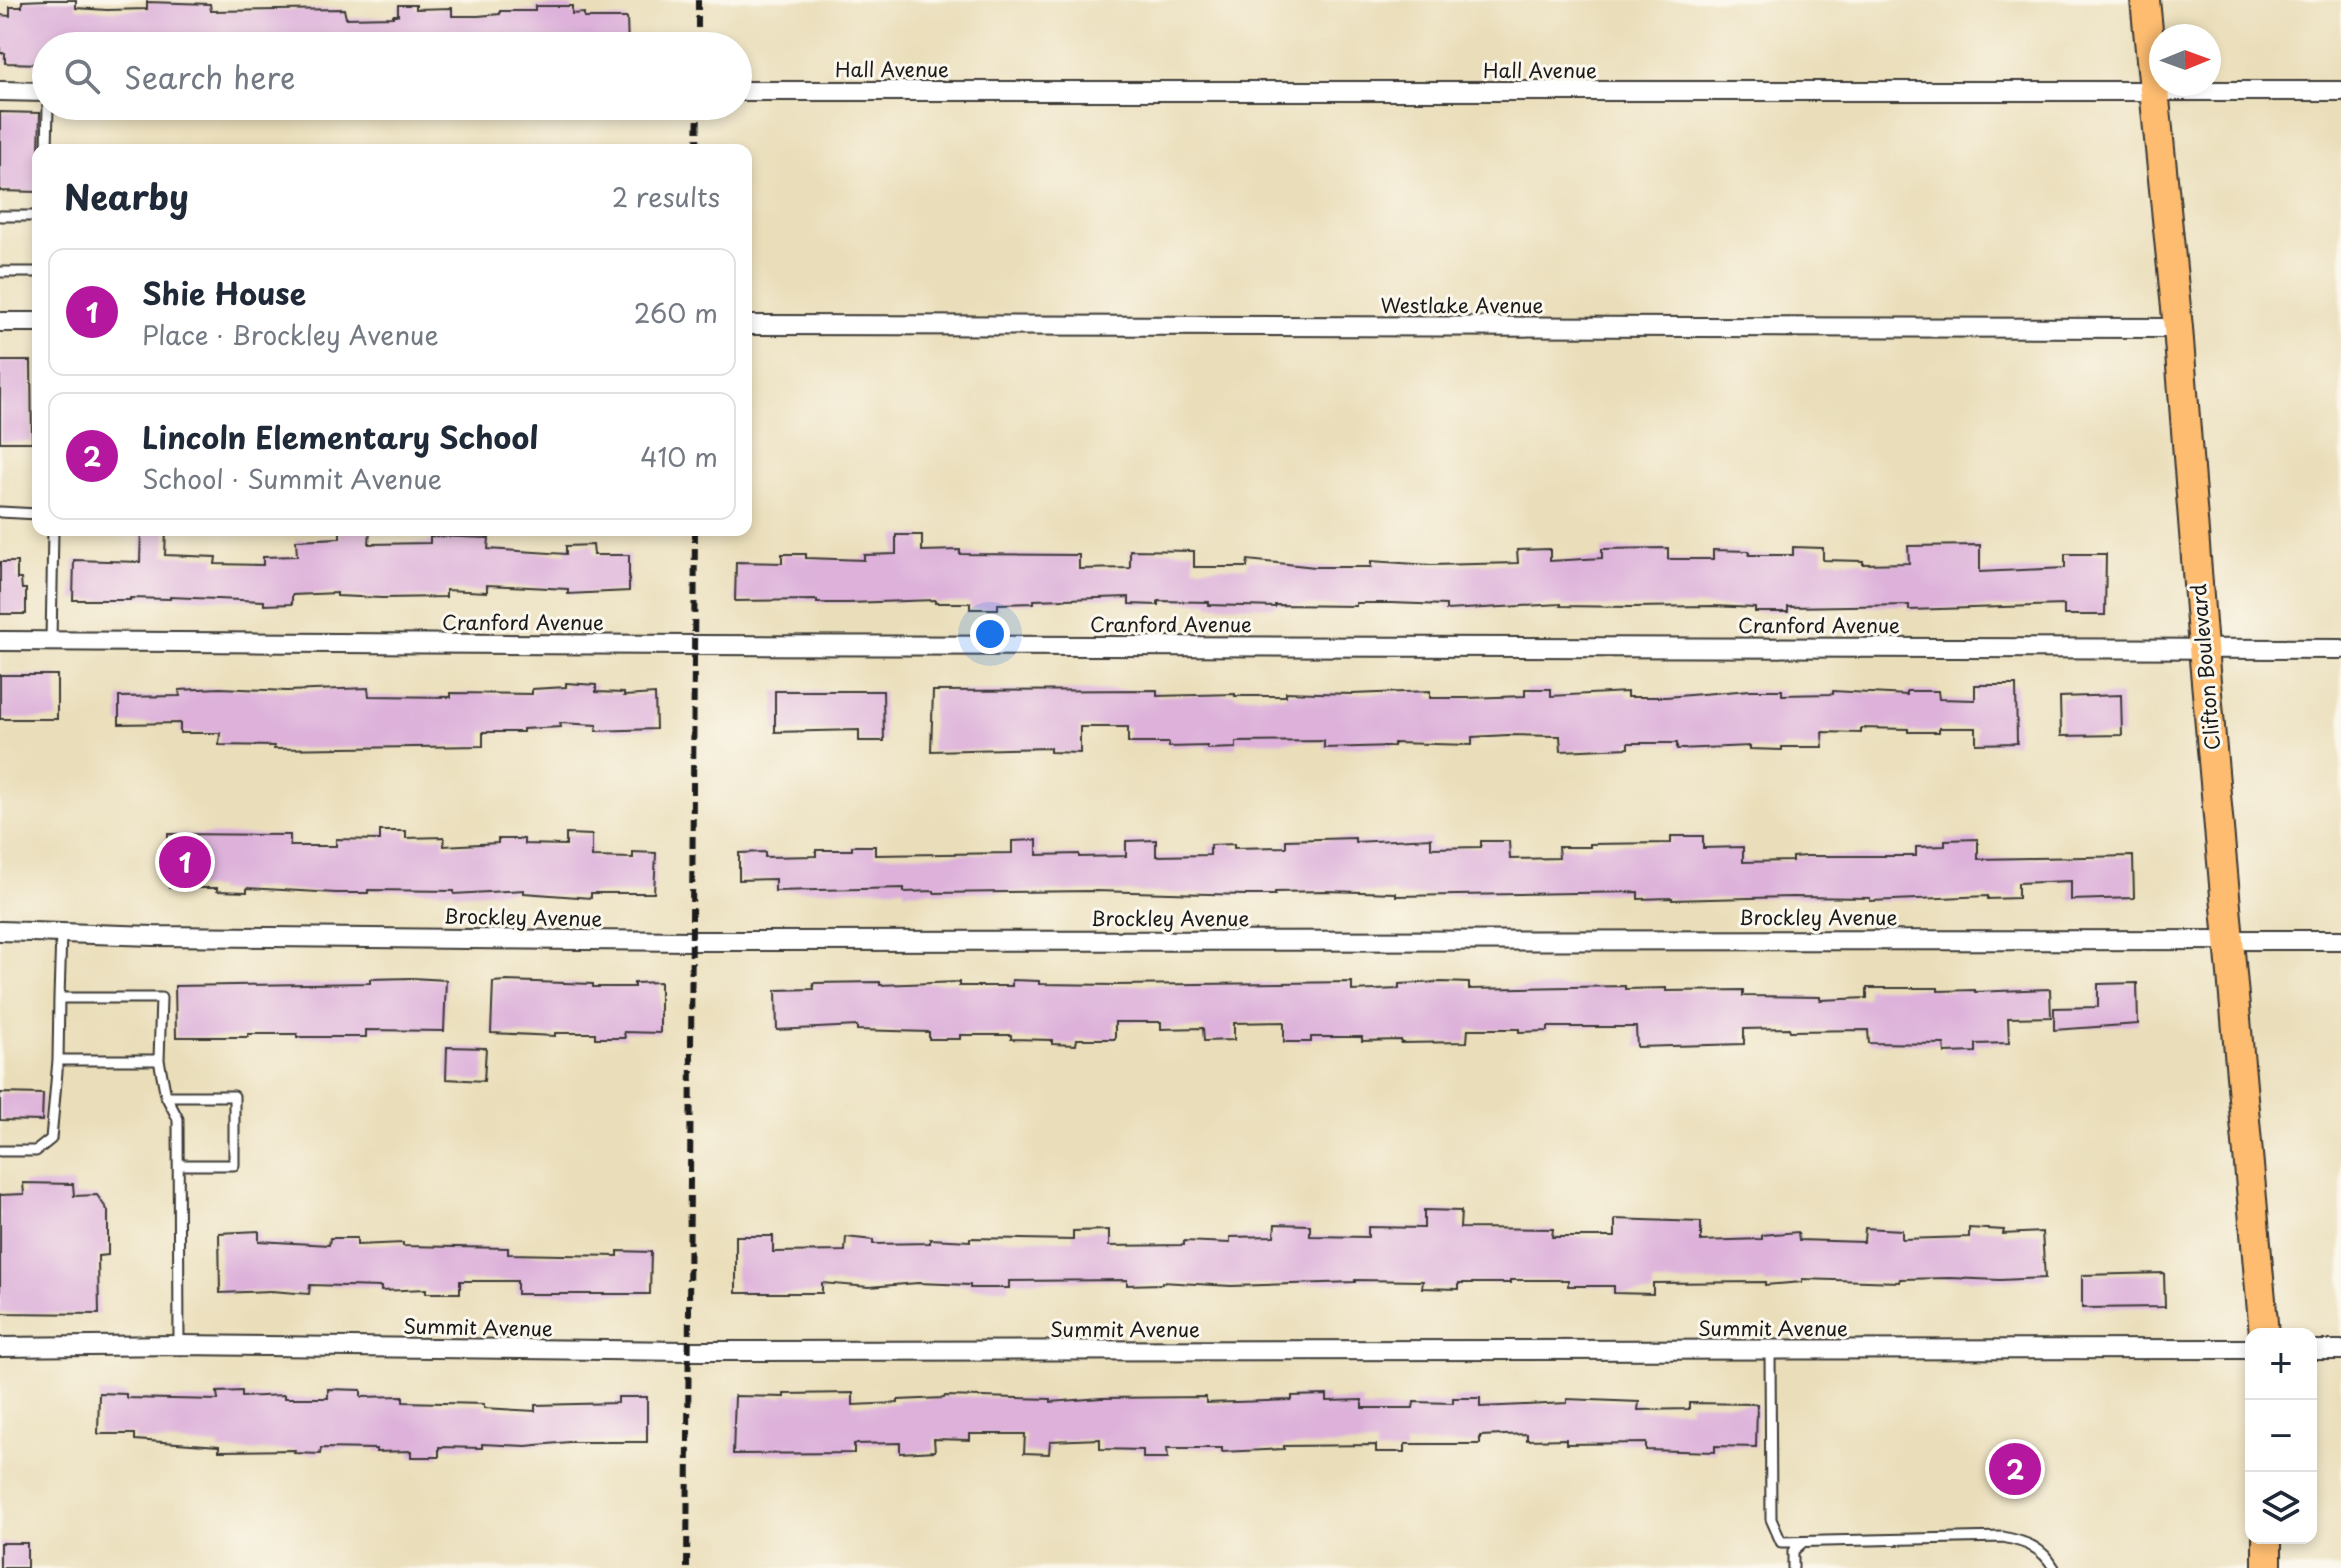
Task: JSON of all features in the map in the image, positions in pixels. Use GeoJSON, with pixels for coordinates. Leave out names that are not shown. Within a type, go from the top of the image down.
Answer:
{"type":"FeatureCollection","features":[{"type":"Feature","properties":{"kind":"main road","name":"Clifton Boulevard"},"geometry":{"type":"LineString","coordinates":[[2145,0],[2149,41]]}},
{"type":"Feature","properties":{"kind":"main road","name":"Clifton Boulevard"},"geometry":{"type":"LineString","coordinates":[[2154,96],[2178,328],[2263,1328]]}},
{"type":"Feature","properties":{"kind":"main road"},"geometry":{"type":"LineString","coordinates":[[2267,1544],[2267,1568]]}},
{"type":"Feature","properties":{"kind":"street"},"geometry":{"type":"LineString","coordinates":[[0,91],[32,92]]}},
{"type":"Feature","properties":{"kind":"street","name":"Hall Avenue"},"geometry":{"type":"LineString","coordinates":[[752,91],[2149,93]]}},
{"type":"Feature","properties":{"kind":"street","name":"Hall Avenue"},"geometry":{"type":"LineString","coordinates":[[2221,92],[2341,91]]}},
{"type":"Feature","properties":{"kind":"street"},"geometry":{"type":"LineString","coordinates":[[0,322],[32,322]]}},
{"type":"Feature","properties":{"kind":"street","name":"Westlake Avenue"},"geometry":{"type":"LineString","coordinates":[[752,325],[2178,328]]}},
{"type":"Feature","properties":{"kind":"street","name":"Cranford Avenue"},"geometry":{"type":"LineString","coordinates":[[0,641],[2341,649]]}},
{"type":"Feature","properties":{"kind":"street","name":"Brockley Avenue"},"geometry":{"type":"LineString","coordinates":[[0,931],[692,941],[2341,940]]}},
{"type":"Feature","properties":{"kind":"street","name":"Summit Avenue"},"geometry":{"type":"LineString","coordinates":[[0,1347],[179,1345],[689,1351],[2245,1349]]}},
{"type":"Feature","properties":{"kind":"street"},"geometry":{"type":"LineString","coordinates":[[2317,1350],[2341,1350]]}},
{"type":"Feature","properties":{"kind":"lane"},"geometry":{"type":"LineString","coordinates":[[47,144],[48,120]]}},
{"type":"Feature","properties":{"kind":"lane"},"geometry":{"type":"LineString","coordinates":[[0,216],[32,216]]}},
{"type":"Feature","properties":{"kind":"lane"},"geometry":{"type":"LineString","coordinates":[[0,272],[32,272]]}},
{"type":"Feature","properties":{"kind":"lane"},"geometry":{"type":"LineString","coordinates":[[0,512],[32,514]]}},
{"type":"Feature","properties":{"kind":"lane"},"geometry":{"type":"LineString","coordinates":[[51,641],[53,536]]}},
{"type":"Feature","properties":{"kind":"lane"},"geometry":{"type":"LineString","coordinates":[[0,1151],[36,1151],[51,1139],[58,1060],[61,933]]}},
{"type":"Feature","properties":{"kind":"lane"},"geometry":{"type":"LineString","coordinates":[[59,998],[161,998],[159,1060],[166,1096],[178,1119],[179,1345]]}},
{"type":"Feature","properties":{"kind":"lane"},"geometry":{"type":"LineString","coordinates":[[58,1060],[159,1060]]}},
{"type":"Feature","properties":{"kind":"lane"},"geometry":{"type":"LineString","coordinates":[[166,1096],[234,1096],[234,1165],[179,1165]]}},
{"type":"Feature","properties":{"kind":"lane"},"geometry":{"type":"LineString","coordinates":[[1770,1350],[1771,1519],[1781,1542],[2003,1537],[2028,1542],[2047,1555],[2054,1568]]}},
{"type":"Feature","properties":{"kind":"lane"},"geometry":{"type":"LineString","coordinates":[[1793,1568],[1793,1551],[1803,1542]]}},
{"type":"Feature","properties":{"kind":"building"},"geometry":{"type":"Polygon","coordinates":[[[76,0],[76,8],[107,10],[147,9],[147,2],[210,4],[211,11],[344,9],[346,18],[393,17],[398,15],[398,5],[416,5],[416,9],[452,8],[452,16],[535,11],[535,6],[572,6],[572,14],[584,13],[584,18],[627,18],[628,32],[32,32],[32,64],[5,63],[5,53],[0,53],[0,15],[10,16],[10,7],[22,7],[22,1],[76,0]]]}},
{"type":"Feature","properties":{"kind":"building"},"geometry":{"type":"Polygon","coordinates":[[[0,112],[32,113],[32,120],[40,120],[39,144],[32,144],[32,192],[0,191],[0,112]]]}},
{"type":"Feature","properties":{"kind":"building"},"geometry":{"type":"Polygon","coordinates":[[[0,361],[31,361],[32,442],[0,442],[0,361]]]}},
{"type":"Feature","properties":{"kind":"building"},"geometry":{"type":"Polygon","coordinates":[[[896,535],[922,535],[922,551],[1079,555],[1079,569],[1130,568],[1130,550],[1194,551],[1194,567],[1247,567],[1248,560],[1315,567],[1371,567],[1371,561],[1431,565],[1518,563],[1517,550],[1550,549],[1550,561],[1602,558],[1602,549],[1668,548],[1668,559],[1713,559],[1713,550],[1749,551],[1749,555],[1793,555],[1793,547],[1823,548],[1823,560],[1863,561],[1863,564],[1909,563],[1908,546],[1980,545],[1980,572],[2065,568],[2065,554],[2106,554],[2105,615],[2064,615],[2064,605],[1909,610],[1909,605],[1788,607],[1788,612],[1755,612],[1755,608],[1712,606],[1561,604],[1446,610],[1446,605],[1391,603],[1275,607],[1158,601],[1158,605],[1129,604],[1129,597],[1034,600],[1034,603],[998,604],[998,609],[970,609],[970,603],[935,603],[935,600],[848,603],[817,603],[817,600],[735,601],[736,562],[782,563],[782,554],[864,560],[864,555],[896,554],[896,535]]]}},
{"type":"Feature","properties":{"kind":"building"},"geometry":{"type":"Polygon","coordinates":[[[141,536],[166,536],[165,555],[216,557],[215,564],[263,565],[263,557],[297,556],[296,540],[370,536],[369,544],[430,543],[430,536],[489,538],[488,549],[566,554],[566,546],[593,545],[594,555],[629,555],[629,591],[568,594],[568,589],[487,585],[487,592],[446,590],[446,597],[382,598],[337,596],[337,593],[292,595],[292,604],[264,605],[264,601],[170,597],[73,600],[74,560],[140,562],[141,536]]]}},
{"type":"Feature","properties":{"kind":"building"},"geometry":{"type":"Polygon","coordinates":[[[0,562],[17,562],[17,579],[21,579],[22,589],[26,589],[26,614],[0,614],[0,562]]]}},
{"type":"Feature","properties":{"kind":"building"},"geometry":{"type":"Polygon","coordinates":[[[0,675],[57,675],[57,719],[0,719],[0,675]]]}},
{"type":"Feature","properties":{"kind":"building"},"geometry":{"type":"Polygon","coordinates":[[[566,683],[596,685],[596,692],[624,693],[624,696],[655,694],[656,729],[596,731],[597,725],[560,723],[561,727],[523,729],[523,732],[483,732],[483,746],[274,749],[274,746],[219,745],[220,733],[180,733],[180,723],[119,724],[119,697],[180,696],[179,690],[368,688],[369,696],[451,697],[451,693],[532,694],[532,689],[566,687],[566,683]]]}},
{"type":"Feature","properties":{"kind":"building"},"geometry":{"type":"Polygon","coordinates":[[[1975,685],[2016,685],[2017,743],[1976,744],[1976,728],[1908,732],[1908,729],[1861,728],[1861,733],[1822,732],[1823,747],[1782,747],[1782,750],[1750,749],[1750,746],[1677,749],[1677,743],[1628,743],[1628,748],[1561,751],[1560,736],[1508,735],[1472,737],[1472,745],[1394,743],[1394,746],[1324,748],[1324,741],[1236,742],[1236,748],[1207,749],[1207,746],[1169,747],[1169,743],[1128,743],[1128,727],[1080,727],[1080,753],[1050,752],[1050,748],[931,751],[933,691],[1157,690],[1157,696],[1286,696],[1286,692],[1352,694],[1430,691],[1430,698],[1467,698],[1525,696],[1525,689],[1551,689],[1551,696],[1627,692],[1627,697],[1750,690],[1782,690],[1782,695],[1833,694],[1833,691],[1907,695],[1907,691],[1938,691],[1939,699],[1975,700],[1975,685]]]}},
{"type":"Feature","properties":{"kind":"building"},"geometry":{"type":"Polygon","coordinates":[[[775,691],[883,691],[884,741],[859,741],[859,730],[775,732],[775,691]]]}},
{"type":"Feature","properties":{"kind":"building"},"geometry":{"type":"Polygon","coordinates":[[[2121,695],[2122,735],[2061,736],[2060,697],[2121,695]]]}},
{"type":"Feature","properties":{"kind":"building"},"geometry":{"type":"Polygon","coordinates":[[[380,831],[406,831],[406,838],[444,837],[444,846],[498,843],[498,839],[524,839],[524,844],[566,845],[566,834],[592,835],[592,857],[633,858],[633,852],[656,853],[654,893],[591,893],[591,898],[524,893],[524,890],[454,894],[454,891],[368,890],[368,893],[336,893],[169,888],[168,834],[290,835],[290,846],[336,846],[336,839],[380,840],[380,831]]]}},
{"type":"Feature","properties":{"kind":"building"},"geometry":{"type":"Polygon","coordinates":[[[1671,836],[1703,836],[1703,848],[1743,847],[1743,862],[1792,861],[1792,857],[1806,856],[1916,856],[1916,847],[1945,846],[1945,840],[1978,839],[1978,859],[2133,856],[2134,898],[2071,900],[2071,881],[2018,883],[2018,898],[1988,899],[1988,896],[1870,901],[1870,898],[1793,897],[1638,899],[1638,892],[1396,896],[1396,893],[1325,891],[1246,895],[1094,891],[934,893],[904,892],[904,888],[775,891],[775,879],[739,880],[739,853],[765,852],[765,857],[816,856],[816,850],[852,850],[852,846],[875,846],[875,855],[1012,853],[1012,841],[1037,840],[1037,855],[1079,854],[1079,857],[1126,856],[1126,841],[1156,840],[1156,856],[1210,855],[1210,845],[1286,847],[1286,840],[1355,838],[1355,842],[1431,838],[1431,848],[1481,847],[1481,841],[1509,841],[1510,859],[1559,858],[1558,847],[1671,843],[1671,836]]]}},
{"type":"Feature","properties":{"kind":"building"},"geometry":{"type":"Polygon","coordinates":[[[370,979],[446,980],[444,1031],[366,1030],[366,1037],[248,1034],[248,1037],[176,1037],[175,986],[370,983],[370,979]]]}},
{"type":"Feature","properties":{"kind":"building"},"geometry":{"type":"Polygon","coordinates":[[[1012,980],[1039,981],[1039,984],[1116,985],[1352,982],[1352,991],[1399,989],[1399,984],[1442,982],[1469,983],[1469,989],[1625,986],[1625,989],[1666,988],[1666,991],[1743,990],[1743,996],[1820,997],[1820,1000],[1867,998],[1867,988],[1938,988],[1938,991],[1975,992],[2050,989],[2051,1017],[2008,1018],[2009,1043],[1976,1044],[1976,1052],[1945,1053],[1944,1044],[1869,1043],[1868,1030],[1790,1031],[1789,1028],[1744,1029],[1744,1044],[1637,1047],[1636,1027],[1548,1027],[1548,1031],[1519,1032],[1519,1029],[1468,1029],[1467,1042],[1401,1043],[1401,1040],[1362,1041],[1362,1037],[1311,1037],[1311,1042],[1284,1042],[1284,1022],[1234,1023],[1234,1040],[1204,1041],[1203,1028],[1161,1029],[1161,1022],[1115,1022],[1115,1039],[1077,1039],[1076,1045],[1052,1044],[1052,1040],[1011,1039],[1011,1035],[960,1035],[960,1039],[929,1039],[929,1032],[857,1030],[857,1026],[777,1030],[776,990],[814,989],[813,983],[880,982],[880,985],[959,982],[959,986],[1012,986],[1012,980]]]}},
{"type":"Feature","properties":{"kind":"building"},"geometry":{"type":"Polygon","coordinates":[[[493,982],[593,984],[593,987],[634,987],[634,983],[660,982],[660,1033],[624,1032],[625,1038],[595,1038],[595,1033],[555,1033],[555,1036],[491,1033],[493,982]]]}},
{"type":"Feature","properties":{"kind":"building"},"geometry":{"type":"Polygon","coordinates":[[[2137,983],[2138,1024],[2054,1030],[2054,1008],[2098,1007],[2098,984],[2137,983]]]}},
{"type":"Feature","properties":{"kind":"building"},"geometry":{"type":"Polygon","coordinates":[[[447,1047],[486,1048],[484,1081],[446,1079],[447,1047]]]}},
{"type":"Feature","properties":{"kind":"building"},"geometry":{"type":"Polygon","coordinates":[[[0,1093],[43,1094],[42,1121],[0,1120],[0,1093]]]}},
{"type":"Feature","properties":{"kind":"building"},"geometry":{"type":"Polygon","coordinates":[[[23,1183],[73,1184],[74,1196],[97,1195],[108,1211],[108,1255],[98,1256],[99,1314],[0,1313],[0,1195],[24,1194],[23,1183]]]}},
{"type":"Feature","properties":{"kind":"building"},"geometry":{"type":"Polygon","coordinates":[[[1424,1210],[1461,1211],[1460,1228],[1553,1229],[1552,1237],[1615,1237],[1615,1219],[1701,1222],[1701,1241],[1762,1239],[1762,1235],[1798,1232],[1799,1240],[1864,1242],[1865,1228],[1902,1230],[1902,1239],[1969,1237],[1969,1228],[2004,1230],[2003,1234],[2042,1232],[2045,1278],[1900,1279],[1899,1282],[1802,1279],[1802,1282],[1765,1285],[1765,1282],[1653,1283],[1653,1294],[1614,1293],[1614,1286],[1568,1286],[1568,1280],[1459,1283],[1459,1289],[1422,1288],[1423,1281],[1355,1280],[1231,1286],[1162,1282],[1127,1285],[1127,1280],[1009,1281],[1009,1288],[918,1283],[869,1287],[822,1283],[822,1293],[736,1293],[736,1236],[773,1236],[773,1252],[845,1251],[846,1237],[873,1240],[873,1244],[930,1243],[930,1239],[970,1241],[970,1238],[1073,1240],[1073,1231],[1109,1230],[1109,1246],[1184,1245],[1184,1241],[1230,1243],[1230,1237],[1274,1236],[1275,1224],[1310,1225],[1310,1236],[1368,1237],[1368,1227],[1424,1228],[1424,1210]]]}},
{"type":"Feature","properties":{"kind":"building"},"geometry":{"type":"Polygon","coordinates":[[[259,1231],[259,1241],[329,1245],[330,1238],[357,1238],[357,1245],[403,1243],[403,1246],[508,1248],[508,1254],[618,1256],[618,1251],[651,1252],[650,1294],[517,1294],[517,1281],[460,1281],[460,1293],[310,1285],[309,1294],[271,1291],[220,1293],[219,1233],[259,1231]]]}},
{"type":"Feature","properties":{"kind":"building"},"geometry":{"type":"Polygon","coordinates":[[[2164,1273],[2165,1307],[2082,1308],[2082,1275],[2164,1273]]]}},
{"type":"Feature","properties":{"kind":"building"},"geometry":{"type":"Polygon","coordinates":[[[328,1389],[361,1390],[361,1397],[403,1396],[403,1402],[484,1404],[484,1408],[535,1411],[535,1405],[618,1403],[618,1397],[647,1397],[647,1442],[569,1442],[526,1446],[482,1444],[482,1448],[439,1447],[439,1457],[411,1457],[411,1451],[376,1452],[376,1449],[321,1448],[320,1454],[294,1453],[295,1450],[219,1451],[219,1446],[135,1440],[135,1434],[98,1434],[99,1393],[126,1394],[126,1398],[218,1400],[217,1392],[242,1391],[242,1397],[284,1395],[284,1398],[328,1398],[328,1389]]]}},
{"type":"Feature","properties":{"kind":"building"},"geometry":{"type":"Polygon","coordinates":[[[853,1393],[853,1405],[945,1396],[1051,1399],[1051,1402],[1206,1397],[1206,1403],[1292,1400],[1292,1396],[1327,1395],[1327,1401],[1362,1400],[1362,1408],[1413,1408],[1414,1402],[1453,1403],[1453,1398],[1480,1398],[1480,1407],[1567,1403],[1567,1399],[1639,1402],[1638,1410],[1689,1409],[1689,1403],[1757,1404],[1756,1447],[1715,1446],[1715,1452],[1646,1450],[1646,1443],[1566,1444],[1566,1439],[1527,1440],[1527,1434],[1480,1436],[1480,1444],[1405,1444],[1405,1452],[1376,1452],[1376,1445],[1284,1446],[1284,1449],[1222,1452],[1222,1448],[1167,1448],[1168,1458],[1143,1458],[1143,1450],[1100,1449],[1100,1439],[1050,1441],[1049,1454],[1024,1453],[1025,1434],[970,1434],[970,1440],[934,1439],[935,1451],[900,1453],[900,1443],[854,1444],[854,1453],[733,1454],[735,1396],[853,1393]]]}},
{"type":"Feature","properties":{"kind":"building"},"geometry":{"type":"Polygon","coordinates":[[[0,1543],[27,1543],[27,1568],[0,1568],[0,1543]]]}},
{"type":"Feature","properties":{"kind":"railway"},"geometry":{"type":"LineString","coordinates":[[698,0],[698,32]]}},
{"type":"Feature","properties":{"kind":"railway"},"geometry":{"type":"LineString","coordinates":[[697,144],[698,120]]}},
{"type":"Feature","properties":{"kind":"railway"},"geometry":{"type":"LineString","coordinates":[[687,1568],[695,536]]}},
{"type":"Feature","properties":{"kind":"place","name":"Shie House"},"geometry":{"type":"Point","coordinates":[185,862]}},
{"type":"Feature","properties":{"kind":"place","name":"Lincoln Elementary School"},"geometry":{"type":"Point","coordinates":[2015,1469]}}]}
